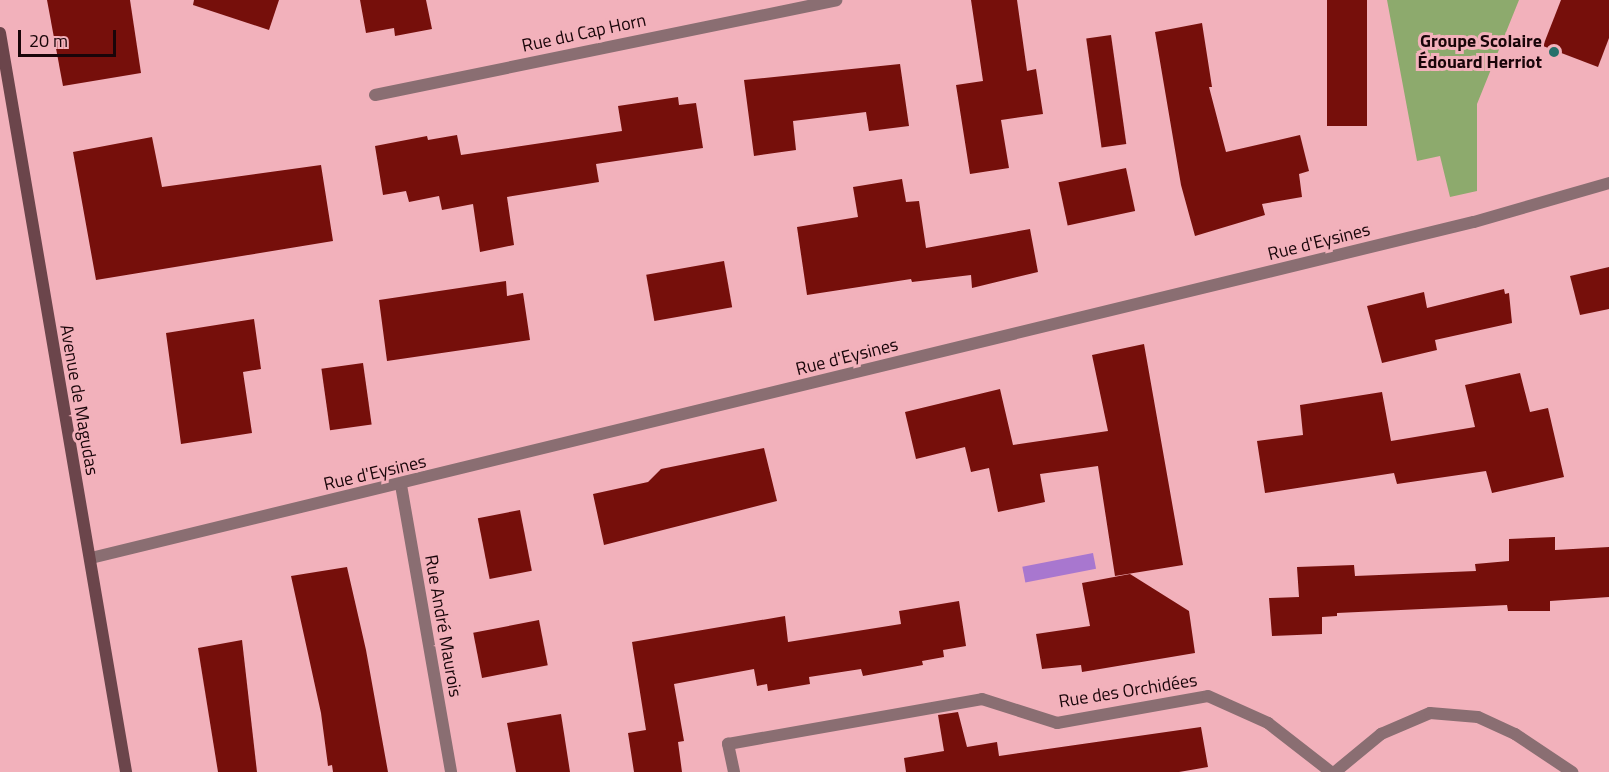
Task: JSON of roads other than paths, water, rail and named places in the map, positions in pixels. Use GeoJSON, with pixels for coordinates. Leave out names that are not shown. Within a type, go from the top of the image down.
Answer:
{"type":"FeatureCollection","features":[{"type":"Feature","properties":{"kind":"main road","name":"Avenue de Magudas"},"geometry":{"type":"LineString","coordinates":[[0,33],[77,500],[91,558],[126,772]]}},
{"type":"Feature","properties":{"kind":"street","name":"Rue du Cap Horn"},"geometry":{"type":"LineString","coordinates":[[375,94],[836,0]]}},
{"type":"Feature","properties":{"kind":"street","name":"Rue d'Eysines"},"geometry":{"type":"LineString","coordinates":[[91,558],[401,485],[1474,222],[1609,183]]}},
{"type":"Feature","properties":{"kind":"street","name":"Rue André Maurois"},"geometry":{"type":"LineString","coordinates":[[401,485],[451,772]]}},
{"type":"Feature","properties":{"kind":"street","name":"Rue des Orchidées"},"geometry":{"type":"LineString","coordinates":[[734,772],[728,744],[982,699],[1057,723],[1208,696],[1268,723],[1333,772],[1381,734],[1430,713],[1478,717],[1515,734],[1572,772]]}},
{"type":"Feature","properties":{"kind":"place","name":"Groupe Scolaire Édouard Herriot"},"geometry":{"type":"Point","coordinates":[1554,52]}}]}
